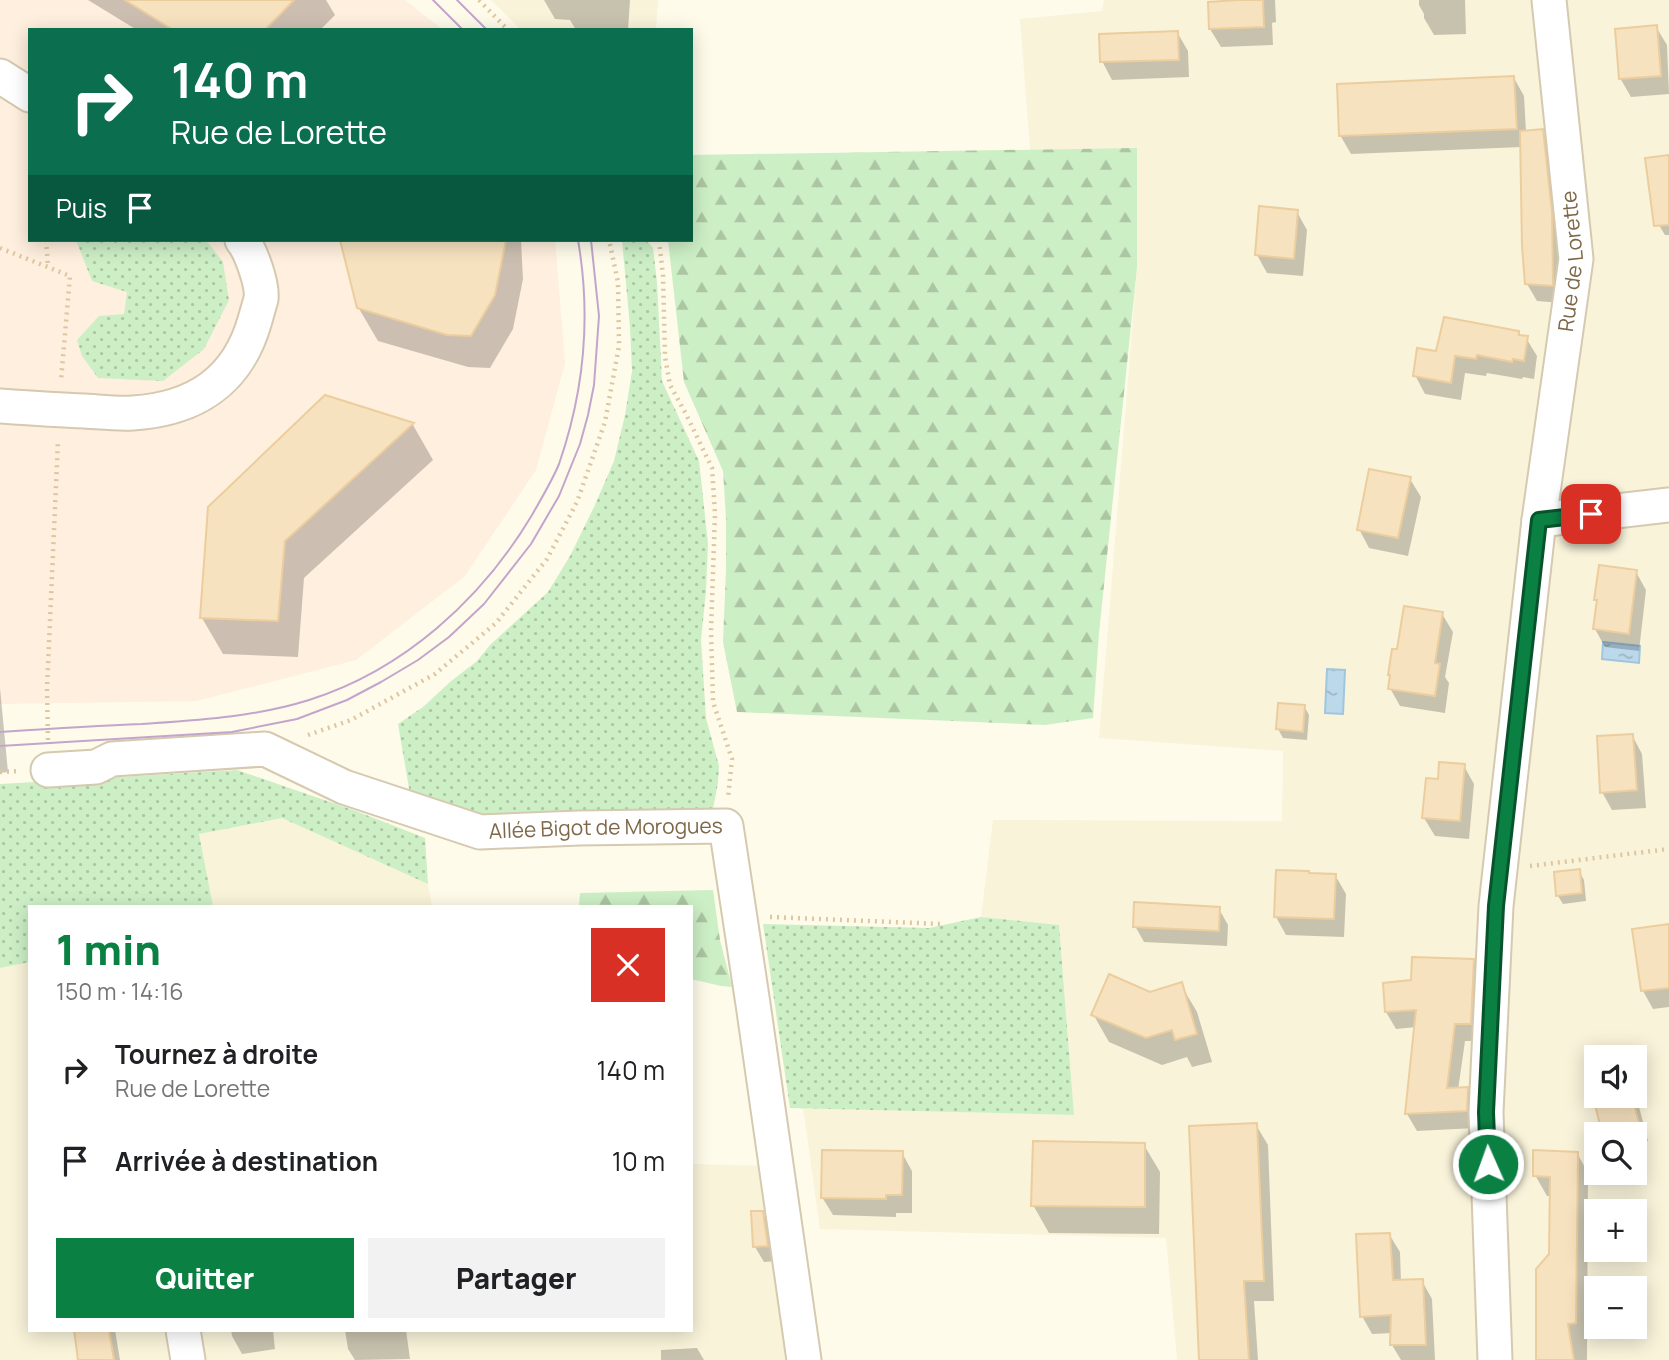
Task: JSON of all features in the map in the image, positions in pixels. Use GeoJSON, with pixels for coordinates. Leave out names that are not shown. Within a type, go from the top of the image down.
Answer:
{"type":"FeatureCollection","features":[{"type":"Feature","properties":{"kind":"street","name":"Rue de Lorette"},"geometry":{"type":"LineString","coordinates":[[1496,1360],[1486,1112],[1496,906],[1539,520],[1576,258],[1549,0]]}},
{"type":"Feature","properties":{"kind":"street"},"geometry":{"type":"LineString","coordinates":[[0,76],[28,94]]}},
{"type":"Feature","properties":{"kind":"street"},"geometry":{"type":"LineString","coordinates":[[0,406],[132,414],[187,402],[212,388],[243,354],[261,297],[255,266],[244,242]]}},
{"type":"Feature","properties":{"kind":"street"},"geometry":{"type":"LineString","coordinates":[[1539,520],[1669,505]]}},
{"type":"Feature","properties":{"kind":"street","name":"Allée Bigot de Morogues"},"geometry":{"type":"LineString","coordinates":[[48,770],[96,767],[112,758],[265,749],[344,788],[480,832],[726,826],[804,1360]]}},
{"type":"Feature","properties":{"kind":"street"},"geometry":{"type":"LineString","coordinates":[[183,1332],[188,1360]]}},
{"type":"Feature","properties":{"kind":"path"},"geometry":{"type":"LineString","coordinates":[[479,0],[506,28]]}},
{"type":"Feature","properties":{"kind":"path"},"geometry":{"type":"LineString","coordinates":[[46,242],[48,267]]}},
{"type":"Feature","properties":{"kind":"path"},"geometry":{"type":"LineString","coordinates":[[265,749],[351,720],[435,674],[496,623],[547,559],[577,502],[605,422],[619,346],[618,282],[609,242]]}},
{"type":"Feature","properties":{"kind":"path"},"geometry":{"type":"LineString","coordinates":[[659,242],[665,357],[670,385],[712,468],[715,514],[711,631],[713,702],[732,759],[726,826]]}},
{"type":"Feature","properties":{"kind":"path"},"geometry":{"type":"LineString","coordinates":[[0,248],[70,276],[59,410],[47,688],[48,770]]}},
{"type":"Feature","properties":{"kind":"path"},"geometry":{"type":"LineString","coordinates":[[1501,870],[1669,849]]}},
{"type":"Feature","properties":{"kind":"path"},"geometry":{"type":"LineString","coordinates":[[740,916],[941,924]]}},
{"type":"Feature","properties":{"kind":"shaded area"},"geometry":{"type":"Polygon","coordinates":[[[0,0],[405,0],[440,28],[28,28],[28,242],[555,242],[565,363],[536,470],[464,577],[356,660],[196,701],[0,704],[0,0]]]}},
{"type":"Feature","properties":{"kind":"shaded area"},"geometry":{"type":"Polygon","coordinates":[[[491,0],[658,0],[656,28],[519,28],[491,0]]]}},
{"type":"Feature","properties":{"kind":"shaded area"},"geometry":{"type":"Polygon","coordinates":[[[1104,0],[1669,0],[1669,1360],[1177,1360],[1166,1238],[820,1229],[803,1108],[1074,1115],[1059,925],[981,917],[993,820],[1282,821],[1283,751],[1099,738],[1137,268],[1137,149],[1030,150],[1020,19],[1102,11],[1104,0]]]}},
{"type":"Feature","properties":{"kind":"shaded area"},"geometry":{"type":"Polygon","coordinates":[[[282,818],[428,884],[432,905],[213,905],[198,834],[282,818]]]}},
{"type":"Feature","properties":{"kind":"shaded area"},"geometry":{"type":"Polygon","coordinates":[[[28,962],[28,1332],[693,1332],[693,1164],[769,1166],[793,1360],[0,1360],[0,968],[28,962]]]}},
{"type":"Feature","properties":{"kind":"green space"},"geometry":{"type":"Polygon","coordinates":[[[1137,148],[1137,268],[1099,633],[1093,718],[1045,725],[737,712],[723,642],[726,519],[723,471],[684,382],[668,242],[693,242],[693,155],[1137,148]]]}},
{"type":"Feature","properties":{"kind":"green space"},"geometry":{"type":"Polygon","coordinates":[[[77,242],[208,242],[223,262],[229,300],[204,349],[163,381],[98,378],[82,356],[77,340],[99,316],[124,314],[127,292],[92,281],[77,242]]]}},
{"type":"Feature","properties":{"kind":"green space"},"geometry":{"type":"Polygon","coordinates":[[[622,242],[648,242],[653,248],[657,282],[662,381],[699,461],[708,544],[701,640],[706,718],[719,766],[713,809],[488,816],[411,800],[398,724],[423,707],[477,661],[490,645],[548,592],[570,556],[614,461],[632,371],[622,242]]]}},
{"type":"Feature","properties":{"kind":"green space"},"geometry":{"type":"Polygon","coordinates":[[[237,770],[425,838],[428,884],[282,818],[199,834],[213,905],[28,905],[28,962],[0,968],[0,784],[237,770]]]}},
{"type":"Feature","properties":{"kind":"green space"},"geometry":{"type":"Polygon","coordinates":[[[713,890],[720,940],[732,987],[693,979],[693,905],[579,905],[580,893],[713,890]]]}},
{"type":"Feature","properties":{"kind":"green space"},"geometry":{"type":"Polygon","coordinates":[[[981,917],[1059,925],[1074,1115],[790,1108],[763,924],[929,928],[981,917]]]}},
{"type":"Feature","properties":{"kind":"water"},"geometry":{"type":"Polygon","coordinates":[[[1603,642],[1640,646],[1639,663],[1602,659],[1603,642]]]}},
{"type":"Feature","properties":{"kind":"water"},"geometry":{"type":"Polygon","coordinates":[[[1327,669],[1345,670],[1343,714],[1325,713],[1327,669]]]}},
{"type":"Feature","properties":{"kind":"building"},"geometry":{"type":"Polygon","coordinates":[[[125,0],[294,0],[267,28],[170,28],[125,0]]]}},
{"type":"Feature","properties":{"kind":"building"},"geometry":{"type":"Polygon","coordinates":[[[1263,0],[1264,27],[1209,29],[1208,2],[1263,0]]]}},
{"type":"Feature","properties":{"kind":"building"},"geometry":{"type":"Polygon","coordinates":[[[1657,25],[1661,76],[1619,79],[1615,29],[1657,25]]]}},
{"type":"Feature","properties":{"kind":"building"},"geometry":{"type":"Polygon","coordinates":[[[1178,31],[1179,60],[1100,62],[1099,34],[1178,31]]]}},
{"type":"Feature","properties":{"kind":"building"},"geometry":{"type":"Polygon","coordinates":[[[1514,76],[1517,129],[1339,136],[1337,84],[1514,76]]]}},
{"type":"Feature","properties":{"kind":"building"},"geometry":{"type":"Polygon","coordinates":[[[1543,129],[1552,212],[1553,286],[1525,284],[1522,246],[1520,131],[1543,129]]]}},
{"type":"Feature","properties":{"kind":"building"},"geometry":{"type":"Polygon","coordinates":[[[1669,155],[1669,225],[1654,226],[1645,158],[1669,155]]]}},
{"type":"Feature","properties":{"kind":"building"},"geometry":{"type":"Polygon","coordinates":[[[1259,206],[1298,210],[1294,259],[1255,255],[1259,206]]]}},
{"type":"Feature","properties":{"kind":"building"},"geometry":{"type":"Polygon","coordinates":[[[340,242],[506,242],[495,295],[471,336],[447,335],[357,308],[340,242]]]}},
{"type":"Feature","properties":{"kind":"building"},"geometry":{"type":"Polygon","coordinates":[[[1444,317],[1519,331],[1519,335],[1528,336],[1524,361],[1513,359],[1512,362],[1477,355],[1476,359],[1455,356],[1451,383],[1413,376],[1417,348],[1436,351],[1444,317]]]}},
{"type":"Feature","properties":{"kind":"building"},"geometry":{"type":"Polygon","coordinates":[[[325,395],[414,423],[285,541],[278,621],[200,618],[208,507],[325,395]]]}},
{"type":"Feature","properties":{"kind":"building"},"geometry":{"type":"Polygon","coordinates":[[[1369,469],[1411,477],[1398,538],[1357,530],[1369,469]]]}},
{"type":"Feature","properties":{"kind":"building"},"geometry":{"type":"Polygon","coordinates":[[[1599,565],[1637,570],[1629,634],[1593,629],[1599,565]]]}},
{"type":"Feature","properties":{"kind":"building"},"geometry":{"type":"Polygon","coordinates":[[[1404,606],[1443,612],[1435,663],[1440,664],[1435,696],[1388,689],[1392,649],[1397,649],[1404,606]]]}},
{"type":"Feature","properties":{"kind":"building"},"geometry":{"type":"Polygon","coordinates":[[[1278,703],[1305,705],[1303,732],[1276,729],[1278,703]]]}},
{"type":"Feature","properties":{"kind":"building"},"geometry":{"type":"Polygon","coordinates":[[[1633,734],[1637,790],[1600,793],[1597,736],[1633,734]]]}},
{"type":"Feature","properties":{"kind":"building"},"geometry":{"type":"Polygon","coordinates":[[[1439,762],[1465,764],[1460,821],[1422,818],[1426,778],[1438,779],[1439,762]]]}},
{"type":"Feature","properties":{"kind":"building"},"geometry":{"type":"Polygon","coordinates":[[[1580,869],[1582,893],[1556,896],[1554,872],[1580,869]]]}},
{"type":"Feature","properties":{"kind":"building"},"geometry":{"type":"Polygon","coordinates":[[[1276,870],[1336,874],[1334,919],[1274,917],[1276,870]]]}},
{"type":"Feature","properties":{"kind":"building"},"geometry":{"type":"Polygon","coordinates":[[[1134,902],[1220,907],[1219,931],[1133,927],[1134,902]]]}},
{"type":"Feature","properties":{"kind":"building"},"geometry":{"type":"Polygon","coordinates":[[[1669,924],[1669,988],[1641,991],[1632,929],[1669,924]]]}},
{"type":"Feature","properties":{"kind":"building"},"geometry":{"type":"Polygon","coordinates":[[[1412,957],[1474,959],[1471,1024],[1455,1024],[1447,1088],[1468,1087],[1467,1111],[1405,1114],[1416,1010],[1385,1012],[1383,983],[1411,980],[1412,957]]]}},
{"type":"Feature","properties":{"kind":"building"},"geometry":{"type":"Polygon","coordinates":[[[1109,974],[1150,992],[1182,982],[1197,1034],[1175,1040],[1172,1030],[1146,1038],[1091,1015],[1109,974]]]}},
{"type":"Feature","properties":{"kind":"building"},"geometry":{"type":"Polygon","coordinates":[[[1596,1108],[1635,1108],[1639,1122],[1599,1122],[1596,1108]]]}},
{"type":"Feature","properties":{"kind":"building"},"geometry":{"type":"Polygon","coordinates":[[[1257,1123],[1264,1281],[1244,1281],[1249,1360],[1199,1360],[1189,1126],[1257,1123]]]}},
{"type":"Feature","properties":{"kind":"building"},"geometry":{"type":"Polygon","coordinates":[[[1033,1141],[1145,1143],[1145,1207],[1031,1206],[1033,1141]]]}},
{"type":"Feature","properties":{"kind":"building"},"geometry":{"type":"Polygon","coordinates":[[[822,1150],[903,1151],[902,1195],[886,1195],[886,1199],[821,1198],[822,1150]]]}},
{"type":"Feature","properties":{"kind":"building"},"geometry":{"type":"Polygon","coordinates":[[[1533,1150],[1578,1152],[1576,1323],[1568,1324],[1574,1360],[1536,1360],[1536,1269],[1549,1254],[1550,1177],[1533,1176],[1533,1150]]]}},
{"type":"Feature","properties":{"kind":"building"},"geometry":{"type":"Polygon","coordinates":[[[751,1211],[763,1211],[768,1246],[753,1247],[751,1211]]]}},
{"type":"Feature","properties":{"kind":"building"},"geometry":{"type":"Polygon","coordinates":[[[1390,1233],[1393,1280],[1423,1279],[1426,1345],[1390,1345],[1391,1315],[1360,1317],[1356,1234],[1390,1233]]]}},
{"type":"Feature","properties":{"kind":"building"},"geometry":{"type":"Polygon","coordinates":[[[74,1332],[109,1332],[114,1360],[78,1360],[74,1332]]]}},
{"type":"Feature","properties":{"kind":"tram line"},"geometry":{"type":"LineString","coordinates":[[433,0],[461,28]]}},
{"type":"Feature","properties":{"kind":"tram line"},"geometry":{"type":"LineString","coordinates":[[457,0],[485,28]]}},
{"type":"Feature","properties":{"kind":"tram line"},"geometry":{"type":"LineString","coordinates":[[0,732],[206,719],[289,706],[344,687],[377,670],[437,628],[465,603],[512,546],[559,464],[568,437],[583,353],[584,297],[578,242]]}},
{"type":"Feature","properties":{"kind":"tram line"},"geometry":{"type":"LineString","coordinates":[[0,746],[232,732],[297,719],[347,700],[381,682],[449,637],[484,604],[531,544],[559,496],[580,444],[594,385],[599,316],[591,242]]}},
{"type":"Feature","properties":{"kind":"route"},"geometry":{"type":"LineString","coordinates":[[1488,1164],[1486,1112],[1496,906],[1539,520],[1591,514]]}}]}
